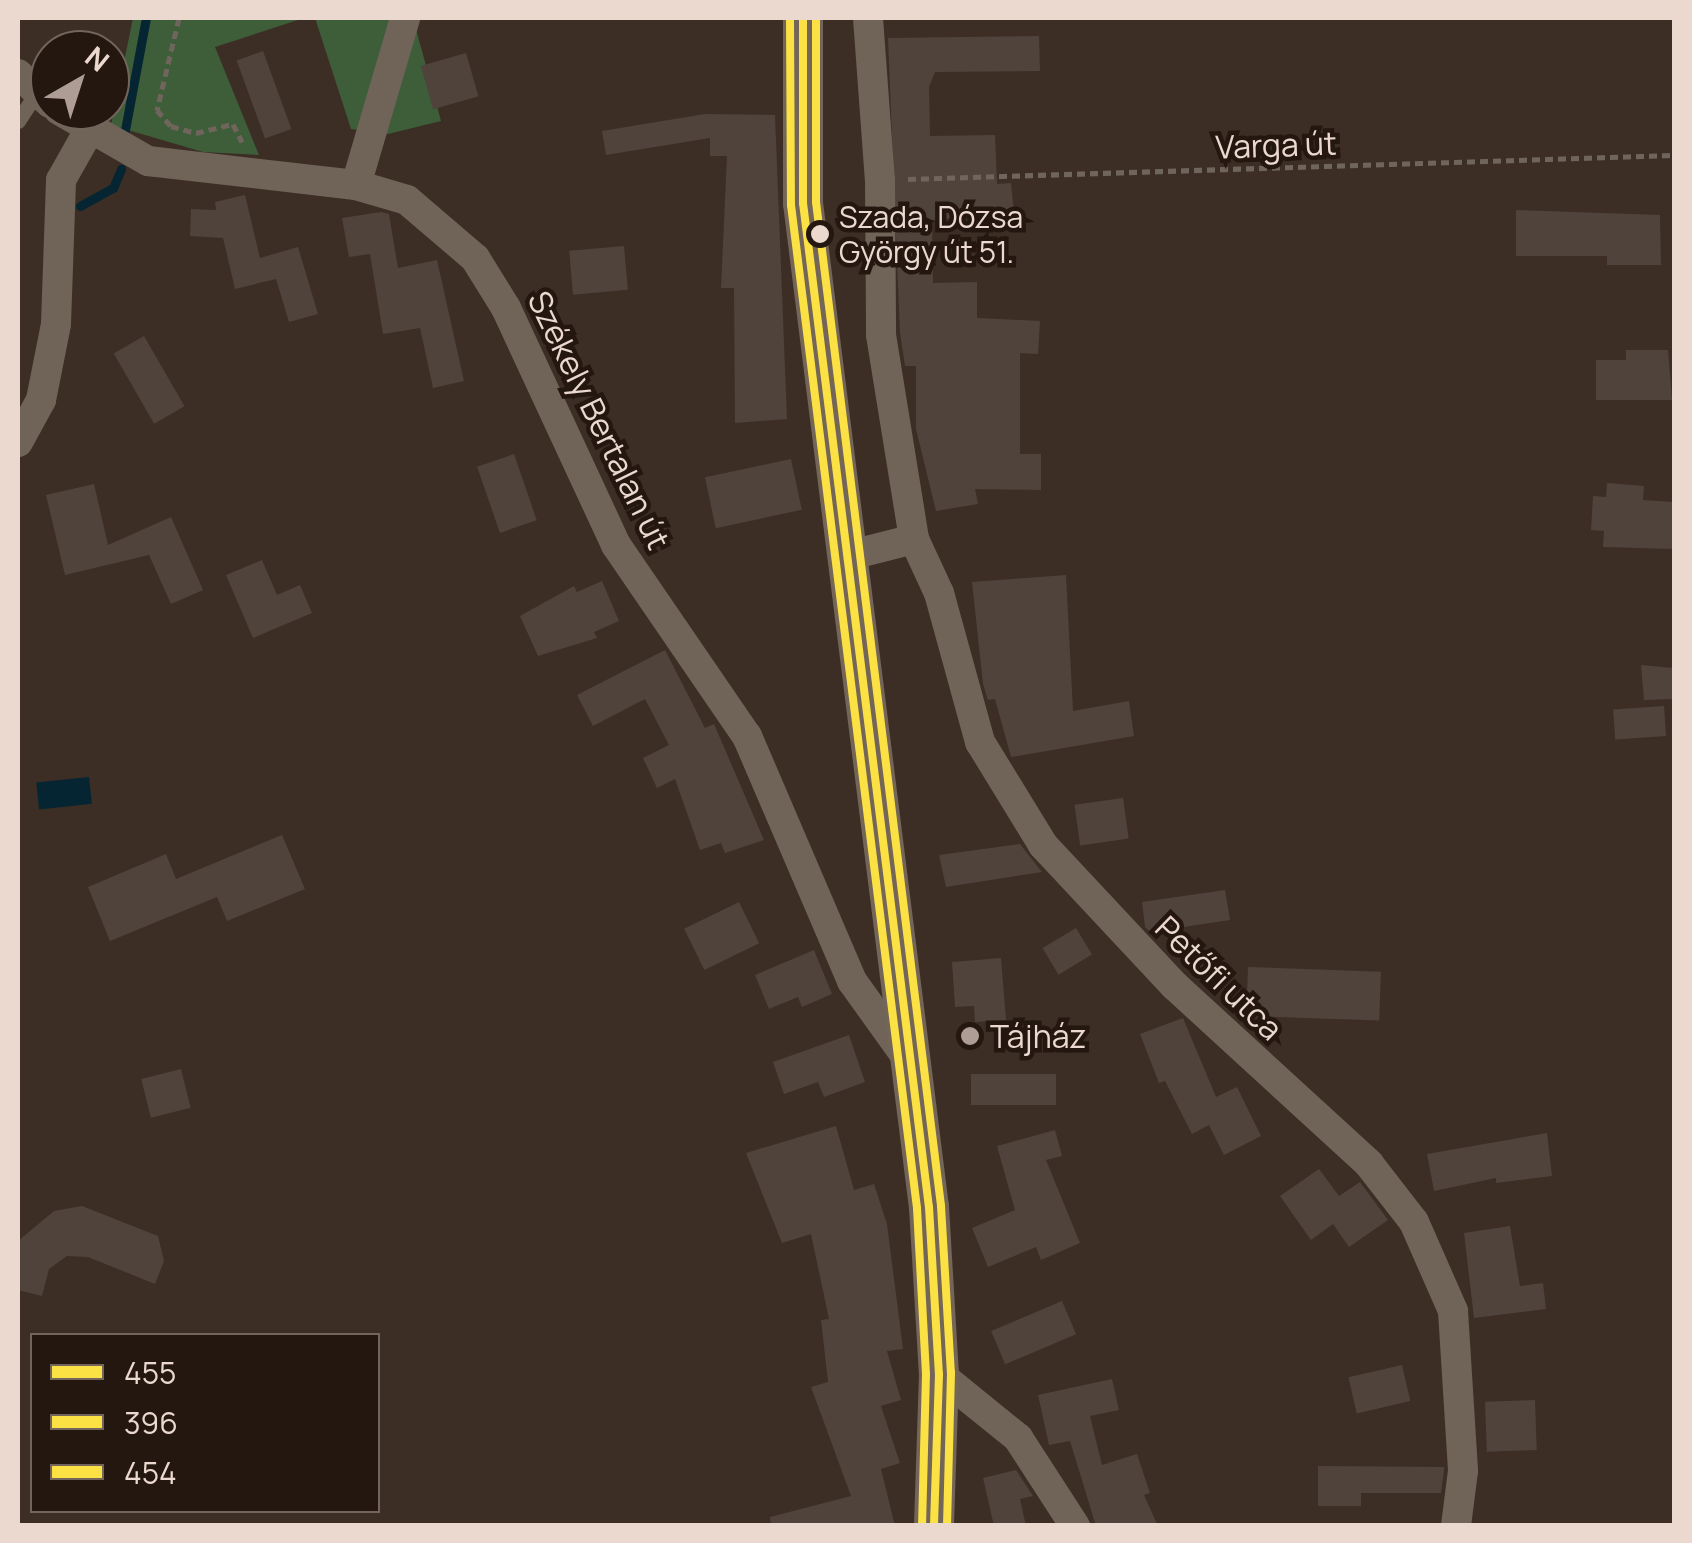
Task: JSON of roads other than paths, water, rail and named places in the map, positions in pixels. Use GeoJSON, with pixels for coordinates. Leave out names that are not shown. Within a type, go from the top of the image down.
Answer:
{"type":"FeatureCollection","features":[{"type":"Feature","properties":{"kind":"main road"},"geometry":{"type":"LineString","coordinates":[[803,18],[803,204],[929,1207],[939,1374],[934,1526]]}},
{"type":"Feature","properties":{"kind":"street"},"geometry":{"type":"LineString","coordinates":[[356,185],[404,18]]}},
{"type":"Feature","properties":{"kind":"street","name":"Petőfi utca"},"geometry":{"type":"LineString","coordinates":[[868,18],[880,180],[880,334],[914,539],[938,593],[980,742],[1042,845],[1176,986],[1369,1164],[1414,1222],[1453,1311],[1463,1471],[1456,1526]]}},
{"type":"Feature","properties":{"kind":"street","name":"Székely Bertalan út"},"geometry":{"type":"LineString","coordinates":[[85,130],[148,161],[356,185],[408,200],[475,258],[506,308],[616,545],[747,736],[852,982],[910,1062]]}},
{"type":"Feature","properties":{"kind":"street"},"geometry":{"type":"LineString","coordinates":[[18,442],[42,400],[56,324],[61,180],[88,132]]}},
{"type":"Feature","properties":{"kind":"street"},"geometry":{"type":"LineString","coordinates":[[847,556],[914,539]]}},
{"type":"Feature","properties":{"kind":"street"},"geometry":{"type":"LineString","coordinates":[[939,1374],[1018,1438],[1075,1526]]}},
{"type":"Feature","properties":{"kind":"water"},"geometry":{"type":"Polygon","coordinates":[[[89,777],[92,804],[39,809],[36,783],[89,777]]]}},
{"type":"Feature","properties":{"kind":"waterway"},"geometry":{"type":"LineString","coordinates":[[130,103],[146,18]]}},
{"type":"Feature","properties":{"kind":"waterway"},"geometry":{"type":"LineString","coordinates":[[80,206],[113,188],[121,169]]}},
{"type":"Feature","properties":{"kind":"place","name":"Szada, Dózsa György út 51."},"geometry":{"type":"Point","coordinates":[820,234]}},
{"type":"Feature","properties":{"kind":"place","name":"Tájház"},"geometry":{"type":"Point","coordinates":[970,1036]}}]}
